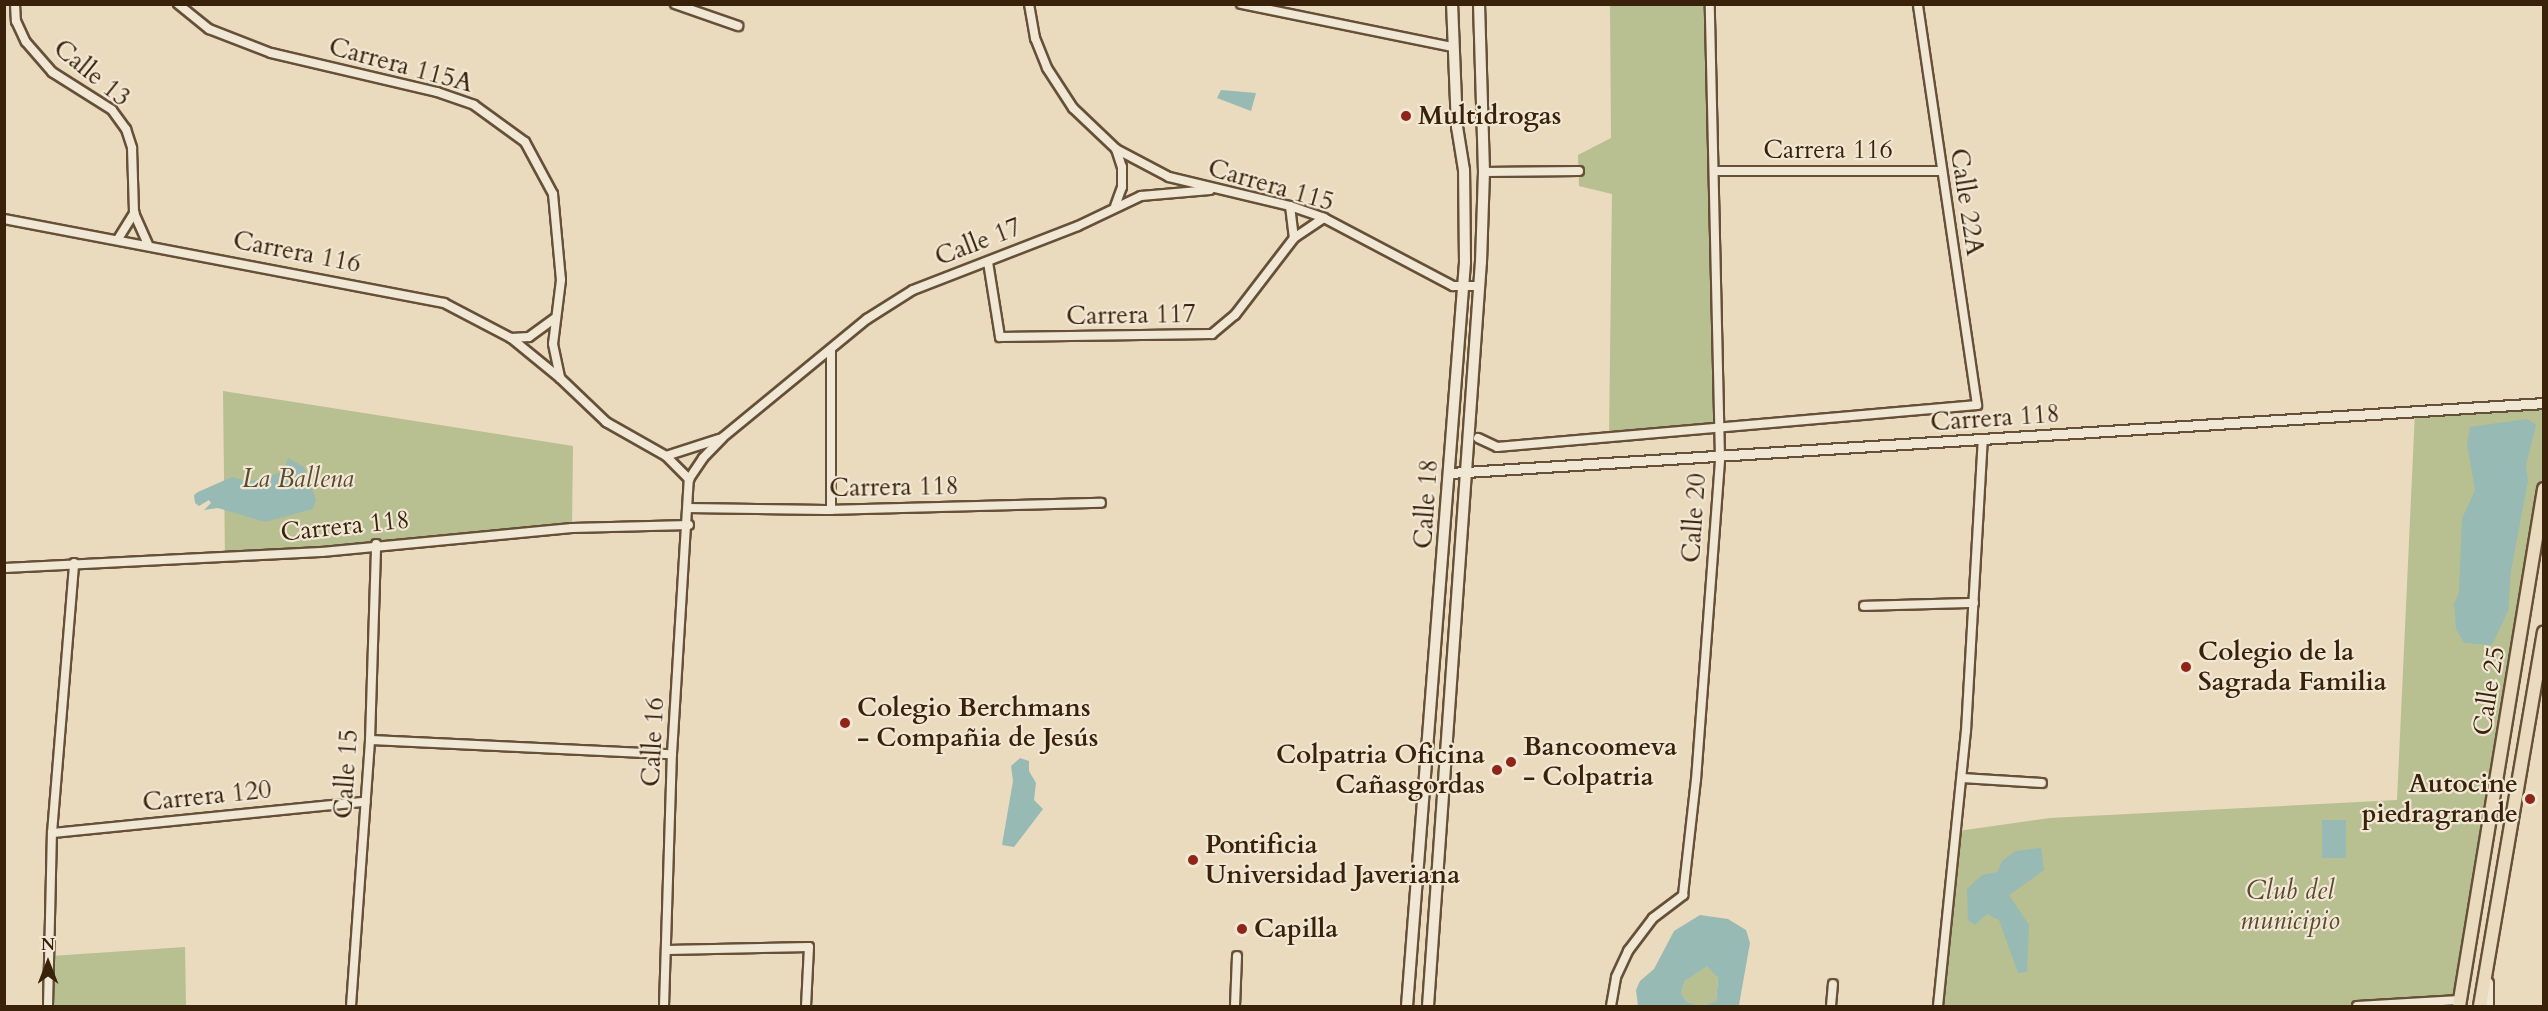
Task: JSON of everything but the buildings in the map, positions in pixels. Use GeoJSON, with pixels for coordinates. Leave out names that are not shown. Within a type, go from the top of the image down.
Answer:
{"type":"FeatureCollection","features":[{"type":"Feature","properties":{"kind":"highway","name":"Calle 25"},"geometry":{"type":"LineString","coordinates":[[2459,1003],[2544,489]]}},
{"type":"Feature","properties":{"kind":"highway","name":"Calle 25"},"geometry":{"type":"LineString","coordinates":[[2480,1006],[2544,632]]}},
{"type":"Feature","properties":{"kind":"main road","name":"Calle 18"},"geometry":{"type":"LineString","coordinates":[[1407,1006],[1464,286],[1464,170],[1453,47],[1452,4]]}},
{"type":"Feature","properties":{"kind":"main road","name":"Calle 18"},"geometry":{"type":"LineString","coordinates":[[1428,1006],[1479,286],[1484,172],[1479,4]]}},
{"type":"Feature","properties":{"kind":"main road","name":"Calle 25"},"geometry":{"type":"LineString","coordinates":[[2487,963],[2488,1006]]}},
{"type":"Feature","properties":{"kind":"street","name":"Calle 13"},"geometry":{"type":"LineString","coordinates":[[15,4],[16,21],[26,42],[52,72],[112,110],[126,129],[132,148],[134,213],[148,245]]}},
{"type":"Feature","properties":{"kind":"street","name":"Carrera 115A"},"geometry":{"type":"LineString","coordinates":[[178,4],[209,29],[271,53],[437,92],[474,105],[525,142],[553,194],[561,280],[554,319]]}},
{"type":"Feature","properties":{"kind":"street"},"geometry":{"type":"LineString","coordinates":[[675,4],[738,26]]}},
{"type":"Feature","properties":{"kind":"street"},"geometry":{"type":"LineString","coordinates":[[1029,4],[1035,38],[1047,68],[1073,108],[1116,149],[1122,167],[1122,187],[1114,206]]}},
{"type":"Feature","properties":{"kind":"street"},"geometry":{"type":"LineString","coordinates":[[1241,4],[1453,47]]}},
{"type":"Feature","properties":{"kind":"street","name":"Calle 20"},"geometry":{"type":"LineString","coordinates":[[1611,1006],[1616,977],[1628,951],[1653,918],[1683,895],[1720,458],[1716,171],[1710,4]]}},
{"type":"Feature","properties":{"kind":"street","name":"Calle 22A"},"geometry":{"type":"LineString","coordinates":[[1720,429],[1977,405],[1918,4]]}},
{"type":"Feature","properties":{"kind":"street","name":"Carrera 115"},"geometry":{"type":"LineString","coordinates":[[1116,149],[1169,177],[1210,190],[1290,206],[1324,218],[1453,286],[1479,286]]}},
{"type":"Feature","properties":{"kind":"street"},"geometry":{"type":"LineString","coordinates":[[1484,172],[1579,171]]}},
{"type":"Feature","properties":{"kind":"street","name":"Carrera 116"},"geometry":{"type":"LineString","coordinates":[[1716,171],[1941,171]]}},
{"type":"Feature","properties":{"kind":"street","name":"Calle 17"},"geometry":{"type":"LineString","coordinates":[[689,479],[722,438],[867,319],[913,290],[1078,226],[1114,206],[1141,196],[1210,190]]}},
{"type":"Feature","properties":{"kind":"street"},"geometry":{"type":"LineString","coordinates":[[1290,206],[1294,238]]}},
{"type":"Feature","properties":{"kind":"street"},"geometry":{"type":"LineString","coordinates":[[118,239],[134,213]]}},
{"type":"Feature","properties":{"kind":"street","name":"Carrera 117"},"geometry":{"type":"LineString","coordinates":[[988,262],[1000,337],[1212,334],[1224,326],[1294,238],[1324,218]]}},
{"type":"Feature","properties":{"kind":"street","name":"Carrera 116"},"geometry":{"type":"LineString","coordinates":[[4,219],[444,303],[511,338],[560,378],[606,422],[666,456],[689,479]]}},
{"type":"Feature","properties":{"kind":"street"},"geometry":{"type":"LineString","coordinates":[[511,338],[529,337],[554,319]]}},
{"type":"Feature","properties":{"kind":"street"},"geometry":{"type":"LineString","coordinates":[[554,319],[553,344],[560,378]]}},
{"type":"Feature","properties":{"kind":"street"},"geometry":{"type":"LineString","coordinates":[[831,350],[831,510]]}},
{"type":"Feature","properties":{"kind":"street","name":"Carrera 118"},"geometry":{"type":"LineString","coordinates":[[1450,473],[1720,458],[2544,403]]}},
{"type":"Feature","properties":{"kind":"street"},"geometry":{"type":"LineString","coordinates":[[1478,438],[1497,447],[1720,429]]}},
{"type":"Feature","properties":{"kind":"street"},"geometry":{"type":"LineString","coordinates":[[666,456],[722,438]]}},
{"type":"Feature","properties":{"kind":"street"},"geometry":{"type":"LineString","coordinates":[[1938,1006],[1966,731],[1983,440]]}},
{"type":"Feature","properties":{"kind":"street","name":"Calle 16"},"geometry":{"type":"LineString","coordinates":[[664,1006],[672,754],[689,525],[689,479]]}},
{"type":"Feature","properties":{"kind":"street","name":"Carrera 118"},"geometry":{"type":"LineString","coordinates":[[688,508],[831,510],[1101,502]]}},
{"type":"Feature","properties":{"kind":"street","name":"Carrera 118"},"geometry":{"type":"LineString","coordinates":[[4,568],[322,552],[376,544],[572,528],[689,525]]}},
{"type":"Feature","properties":{"kind":"street","name":"Calle 15"},"geometry":{"type":"LineString","coordinates":[[351,1006],[370,740],[376,544]]}},
{"type":"Feature","properties":{"kind":"street"},"geometry":{"type":"LineString","coordinates":[[48,1006],[52,833],[74,563]]}},
{"type":"Feature","properties":{"kind":"street"},"geometry":{"type":"LineString","coordinates":[[1864,606],[1974,603]]}},
{"type":"Feature","properties":{"kind":"street"},"geometry":{"type":"LineString","coordinates":[[370,740],[672,754]]}},
{"type":"Feature","properties":{"kind":"street"},"geometry":{"type":"LineString","coordinates":[[1962,778],[2042,783]]}},
{"type":"Feature","properties":{"kind":"street","name":"Carrera 120"},"geometry":{"type":"LineString","coordinates":[[52,833],[365,802]]}},
{"type":"Feature","properties":{"kind":"street"},"geometry":{"type":"LineString","coordinates":[[667,950],[809,947],[806,1006]]}},
{"type":"Feature","properties":{"kind":"street"},"geometry":{"type":"LineString","coordinates":[[1235,1006],[1237,956]]}},
{"type":"Feature","properties":{"kind":"street"},"geometry":{"type":"LineString","coordinates":[[1831,1006],[1833,984]]}},
{"type":"Feature","properties":{"kind":"street"},"geometry":{"type":"LineString","coordinates":[[2357,1006],[2459,1003]]}},
{"type":"Feature","properties":{"kind":"green space"},"geometry":{"type":"Polygon","coordinates":[[[1610,5],[1710,5],[1720,429],[1609,437],[1612,194],[1579,186],[1578,155],[1611,138],[1610,5]]]}},
{"type":"Feature","properties":{"kind":"green space","name":"La Ballena"},"geometry":{"type":"Polygon","coordinates":[[[223,391],[573,446],[572,528],[225,558],[223,391]]]}},
{"type":"Feature","properties":{"kind":"green space","name":"Club del municipio"},"geometry":{"type":"Polygon","coordinates":[[[2543,403],[2543,489],[2459,1000],[2357,1006],[1938,1006],[1958,831],[2050,818],[2397,800],[2415,412],[2543,403]]]}},
{"type":"Feature","properties":{"kind":"green space"},"geometry":{"type":"Polygon","coordinates":[[[185,947],[186,1006],[48,1006],[51,956],[185,947]]]}},
{"type":"Feature","properties":{"kind":"green space"},"geometry":{"type":"Polygon","coordinates":[[[1707,965],[1718,978],[1716,1001],[1701,1006],[1687,1002],[1681,993],[1685,981],[1707,965]]]}},
{"type":"Feature","properties":{"kind":"water"},"geometry":{"type":"Polygon","coordinates":[[[1221,90],[1256,93],[1251,111],[1217,98],[1221,90]]]}},
{"type":"Feature","properties":{"kind":"water"},"geometry":{"type":"Polygon","coordinates":[[[2527,419],[2536,425],[2526,465],[2528,481],[2511,571],[2508,611],[2492,645],[2464,643],[2456,629],[2454,604],[2459,592],[2462,519],[2475,490],[2467,444],[2470,427],[2527,419]]]}},
{"type":"Feature","properties":{"kind":"water"},"geometry":{"type":"Polygon","coordinates":[[[288,458],[304,467],[316,500],[313,509],[265,522],[218,508],[204,510],[211,503],[209,500],[199,506],[195,503],[194,495],[198,492],[232,477],[248,482],[283,472],[288,458]]]}},
{"type":"Feature","properties":{"kind":"water"},"geometry":{"type":"Polygon","coordinates":[[[1020,758],[1029,761],[1029,771],[1036,783],[1034,800],[1043,809],[1014,847],[1002,845],[1013,781],[1011,766],[1020,758]]]}},
{"type":"Feature","properties":{"kind":"water"},"geometry":{"type":"Polygon","coordinates":[[[2322,820],[2346,820],[2346,858],[2322,858],[2322,820]]]}},
{"type":"Feature","properties":{"kind":"water"},"geometry":{"type":"Polygon","coordinates":[[[2041,848],[2044,870],[2009,895],[2029,925],[2027,972],[2018,973],[1999,920],[1987,914],[1975,925],[1968,920],[1967,889],[1982,875],[1997,872],[2003,860],[2016,851],[2041,848]]]}},
{"type":"Feature","properties":{"kind":"water"},"geometry":{"type":"Polygon","coordinates":[[[1700,915],[1728,919],[1746,930],[1750,943],[1739,1005],[1703,1005],[1716,1001],[1718,978],[1707,966],[1685,981],[1681,993],[1687,1002],[1699,1005],[1638,1006],[1636,990],[1640,981],[1654,969],[1674,931],[1700,915]]]}},
{"type":"Feature","properties":{"kind":"place","name":"Multidrogas"},"geometry":{"type":"Point","coordinates":[1406,116]}},
{"type":"Feature","properties":{"kind":"place","name":"Colegio de la Sagrada Familia"},"geometry":{"type":"Point","coordinates":[2186,667]}},
{"type":"Feature","properties":{"kind":"place","name":"Colegio Berchmans - Compañia de Jesús"},"geometry":{"type":"Point","coordinates":[845,723]}},
{"type":"Feature","properties":{"kind":"place","name":"Bancoomeva - Colpatria"},"geometry":{"type":"Point","coordinates":[1511,762]}},
{"type":"Feature","properties":{"kind":"place","name":"Colpatria Oficina Cañasgordas"},"geometry":{"type":"Point","coordinates":[1497,770]}},
{"type":"Feature","properties":{"kind":"place","name":"Autocine piedragrande"},"geometry":{"type":"Point","coordinates":[2530,799]}},
{"type":"Feature","properties":{"kind":"place","name":"Pontificia Universidad Javeriana"},"geometry":{"type":"Point","coordinates":[1193,860]}},
{"type":"Feature","properties":{"kind":"place","name":"Capilla"},"geometry":{"type":"Point","coordinates":[1242,929]}}]}
